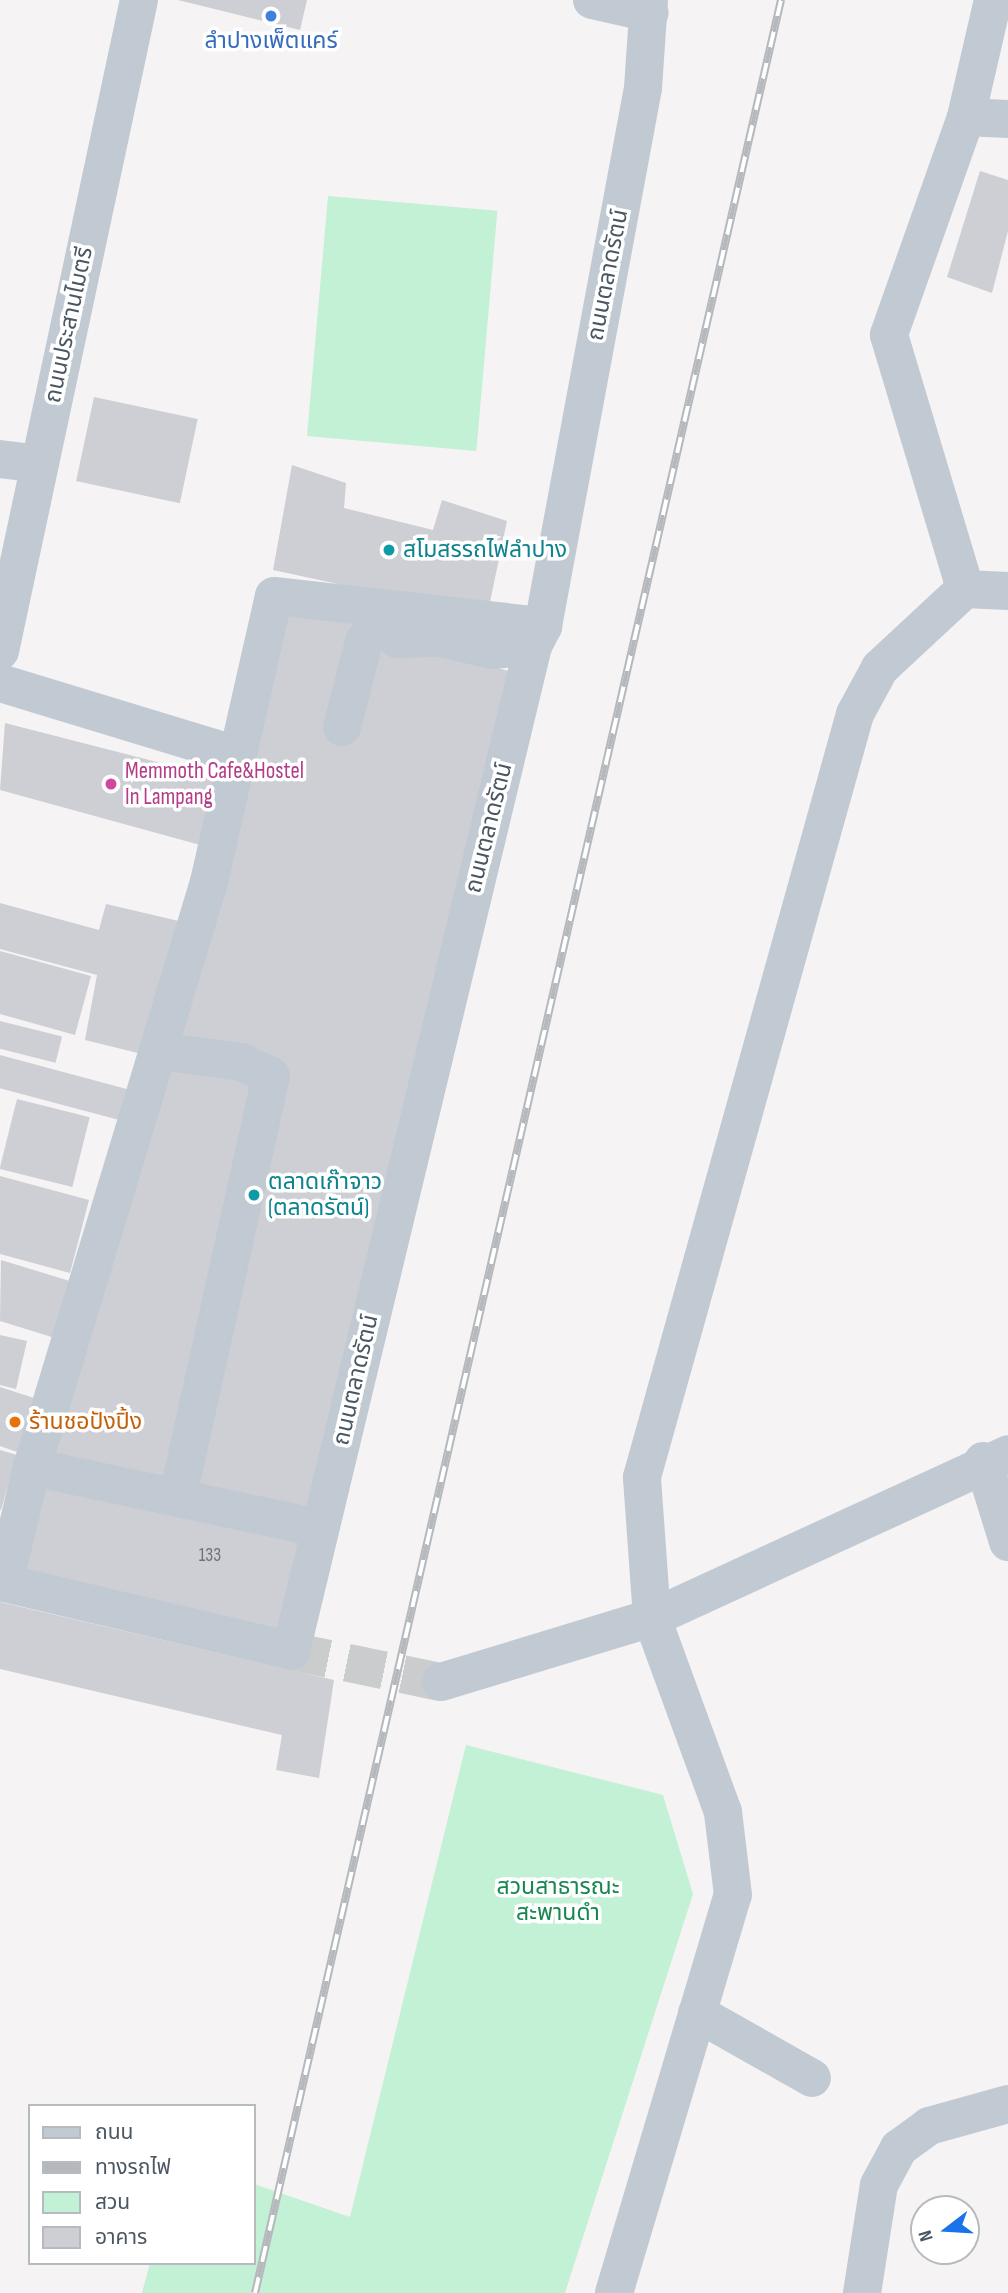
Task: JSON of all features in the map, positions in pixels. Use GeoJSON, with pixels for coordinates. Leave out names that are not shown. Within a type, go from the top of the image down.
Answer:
{"type":"FeatureCollection","features":[{"type":"Feature","properties":{"kind":"street","name":"ถนนประสานไมตรี"},"geometry":{"type":"LineString","coordinates":[[0,651],[139,0]]}},
{"type":"Feature","properties":{"kind":"street"},"geometry":{"type":"LineString","coordinates":[[592,0],[650,7]]}},
{"type":"Feature","properties":{"kind":"street"},"geometry":{"type":"LineString","coordinates":[[965,589],[889,335],[966,117],[993,0]]}},
{"type":"Feature","properties":{"kind":"street","name":"ถนนตลาดรัตน์"},"geometry":{"type":"LineString","coordinates":[[2,1583],[291,1651],[538,636],[643,88],[650,7]]}},
{"type":"Feature","properties":{"kind":"street"},"geometry":{"type":"LineString","coordinates":[[966,117],[1008,119]]}},
{"type":"Feature","properties":{"kind":"street"},"geometry":{"type":"LineString","coordinates":[[0,459],[38,464]]}},
{"type":"Feature","properties":{"kind":"street"},"geometry":{"type":"LineString","coordinates":[[614,2293],[733,1895],[723,1812],[652,1618],[642,1477],[855,714],[880,668],[965,589],[1008,591]]}},
{"type":"Feature","properties":{"kind":"street"},"geometry":{"type":"LineString","coordinates":[[2,1583],[32,1467],[209,882],[274,596],[538,636]]}},
{"type":"Feature","properties":{"kind":"street"},"geometry":{"type":"LineString","coordinates":[[342,727],[364,642],[373,629],[381,626],[397,639],[439,638],[493,650],[538,636]]}},
{"type":"Feature","properties":{"kind":"street"},"geometry":{"type":"LineString","coordinates":[[0,683],[237,755]]}},
{"type":"Feature","properties":{"kind":"street"},"geometry":{"type":"LineString","coordinates":[[160,1051],[259,1067],[271,1076],[272,1084],[178,1495]]}},
{"type":"Feature","properties":{"kind":"street"},"geometry":{"type":"LineString","coordinates":[[441,1682],[652,1618],[996,1457],[1008,1542]]}},
{"type":"Feature","properties":{"kind":"street"},"geometry":{"type":"LineString","coordinates":[[32,1467],[178,1495],[320,1528]]}},
{"type":"Feature","properties":{"kind":"street"},"geometry":{"type":"LineString","coordinates":[[697,2013],[812,2078]]}},
{"type":"Feature","properties":{"kind":"street"},"geometry":{"type":"LineString","coordinates":[[862,2293],[879,2185],[899,2148],[929,2126],[1008,2104]]}},
{"type":"Feature","properties":{"kind":"green space"},"geometry":{"type":"Polygon","coordinates":[[[328,196],[497,211],[476,451],[307,436],[328,196]]]}},
{"type":"Feature","properties":{"kind":"green space","name":"สวนสาธารณะ สะพานดำ"},"geometry":{"type":"Polygon","coordinates":[[[466,1745],[663,1795],[693,1894],[565,2293],[142,2293],[149,2265],[256,2265],[256,2185],[350,2217],[466,1745]]]}},
{"type":"Feature","properties":{"kind":"building","name":"ลำปางเพ็ตแคร์"},"geometry":{"type":"Polygon","coordinates":[[[178,0],[307,0],[300,30],[178,0]]]}},
{"type":"Feature","properties":{"kind":"building"},"geometry":{"type":"Polygon","coordinates":[[[980,171],[1008,180],[1008,231],[992,293],[947,277],[980,171]]]}},
{"type":"Feature","properties":{"kind":"building"},"geometry":{"type":"Polygon","coordinates":[[[94,397],[198,419],[180,503],[76,481],[94,397]]]}},
{"type":"Feature","properties":{"kind":"building","name":"สโมสรรถไฟลำปาง"},"geometry":{"type":"Polygon","coordinates":[[[292,465],[346,483],[344,508],[433,530],[442,500],[507,521],[487,616],[273,570],[292,465]]]}},
{"type":"Feature","properties":{"kind":"building","name":"ตลาดเก๊าจาว (ตลาดรัตน์)"},"geometry":{"type":"Polygon","coordinates":[[[274,596],[397,639],[526,676],[291,1651],[4,1583],[146,1055],[85,1040],[97,975],[0,949],[0,903],[99,930],[106,904],[183,922],[204,846],[0,790],[5,723],[223,779],[274,596]]]}},
{"type":"Feature","properties":{"kind":"building"},"geometry":{"type":"Polygon","coordinates":[[[0,951],[91,976],[75,1035],[0,1014],[0,951]]]}},
{"type":"Feature","properties":{"kind":"building"},"geometry":{"type":"Polygon","coordinates":[[[0,1021],[62,1036],[56,1063],[0,1049],[0,1021]]]}},
{"type":"Feature","properties":{"kind":"building"},"geometry":{"type":"Polygon","coordinates":[[[0,1055],[128,1089],[120,1120],[0,1088],[0,1055]]]}},
{"type":"Feature","properties":{"kind":"building"},"geometry":{"type":"Polygon","coordinates":[[[17,1099],[90,1117],[72,1187],[0,1169],[17,1099]]]}},
{"type":"Feature","properties":{"kind":"building"},"geometry":{"type":"Polygon","coordinates":[[[0,1176],[89,1200],[70,1273],[0,1254],[0,1176]]]}},
{"type":"Feature","properties":{"kind":"building"},"geometry":{"type":"Polygon","coordinates":[[[1,1260],[73,1282],[58,1339],[0,1321],[1,1260]]]}},
{"type":"Feature","properties":{"kind":"building"},"geometry":{"type":"Polygon","coordinates":[[[0,1335],[27,1341],[16,1389],[0,1385],[0,1335]]]}},
{"type":"Feature","properties":{"kind":"building","name":"ร้านชอปังปิ้ง"},"geometry":{"type":"Polygon","coordinates":[[[0,1387],[37,1399],[20,1453],[0,1446],[0,1387]]]}},
{"type":"Feature","properties":{"kind":"building"},"geometry":{"type":"Polygon","coordinates":[[[0,1450],[17,1455],[1,1510],[0,1510],[0,1450]]]}},
{"type":"Feature","properties":{"kind":"building"},"geometry":{"type":"Polygon","coordinates":[[[0,1602],[334,1680],[319,1778],[276,1770],[282,1735],[0,1669],[0,1602]]]}},
{"type":"Feature","properties":{"kind":"tunnel"},"geometry":{"type":"LineString","coordinates":[[291,1651],[441,1682]]}},
{"type":"Feature","properties":{"kind":"railway"},"geometry":{"type":"LineString","coordinates":[[255,2293],[781,0]]}},
{"type":"Feature","properties":{"kind":"place","name":"ลำปางเพ็ตแคร์"},"geometry":{"type":"Point","coordinates":[271,16]}},
{"type":"Feature","properties":{"kind":"place","name":"สโมสรรถไฟลำปาง"},"geometry":{"type":"Point","coordinates":[389,550]}},
{"type":"Feature","properties":{"kind":"place","name":"Memmoth Cafe&Hostel In Lampang"},"geometry":{"type":"Point","coordinates":[111,784]}},
{"type":"Feature","properties":{"kind":"place","name":"ตลาดเก๊าจาว (ตลาดรัตน์)"},"geometry":{"type":"Point","coordinates":[254,1195]}},
{"type":"Feature","properties":{"kind":"place","name":"ร้านชอปังปิ้ง"},"geometry":{"type":"Point","coordinates":[15,1422]}}]}
